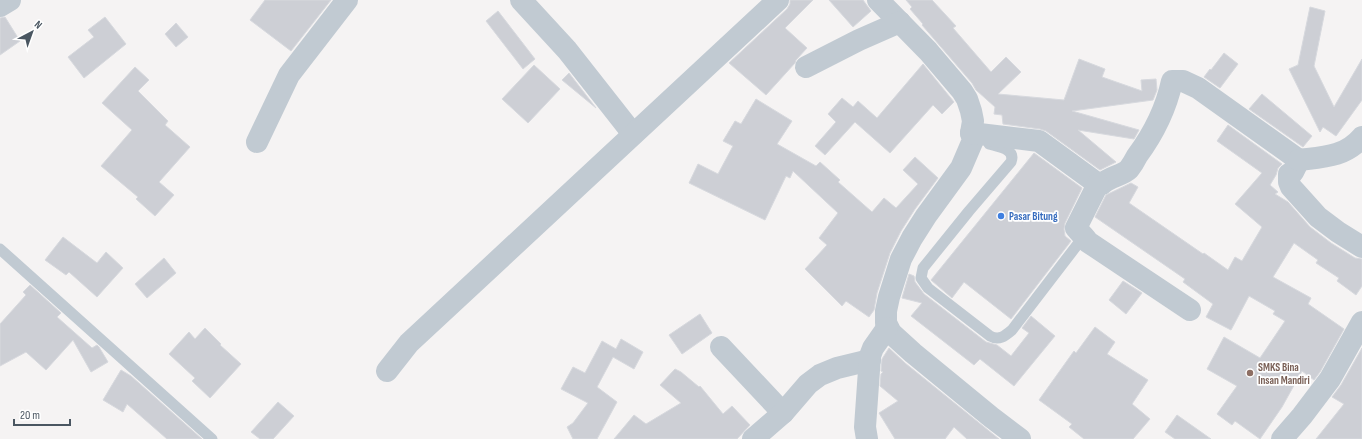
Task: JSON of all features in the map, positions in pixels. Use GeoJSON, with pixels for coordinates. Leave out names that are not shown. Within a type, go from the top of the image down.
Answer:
{"type":"FeatureCollection","features":[{"type":"Feature","properties":{"kind":"street"},"geometry":{"type":"LineString","coordinates":[[0,6],[10,0]]}},
{"type":"Feature","properties":{"kind":"street"},"geometry":{"type":"LineString","coordinates":[[257,142],[289,75],[347,0]]}},
{"type":"Feature","properties":{"kind":"street"},"geometry":{"type":"LineString","coordinates":[[521,0],[567,50],[633,134]]}},
{"type":"Feature","properties":{"kind":"street"},"geometry":{"type":"LineString","coordinates":[[878,0],[928,51],[962,91],[967,99],[971,111],[972,121],[972,136],[961,168],[926,216],[901,259],[892,283],[887,306],[885,318],[887,328],[896,338],[990,418],[1020,439]]}},
{"type":"Feature","properties":{"kind":"street"},"geometry":{"type":"LineString","coordinates":[[387,371],[409,343],[633,134],[766,4]]}},
{"type":"Feature","properties":{"kind":"street"},"geometry":{"type":"LineString","coordinates":[[806,67],[859,40],[900,22]]}},
{"type":"Feature","properties":{"kind":"street"},"geometry":{"type":"LineString","coordinates":[[1190,310],[1088,242],[1076,228],[1098,184],[1102,184],[1106,180],[1128,169],[1149,139],[1168,99],[1172,81],[1183,81],[1198,88],[1300,160],[1335,155],[1346,150],[1358,142],[1362,137]]}},
{"type":"Feature","properties":{"kind":"street"},"geometry":{"type":"LineString","coordinates":[[972,136],[1039,141],[1098,184]]}},
{"type":"Feature","properties":{"kind":"street"},"geometry":{"type":"LineString","coordinates":[[1300,160],[1293,172],[1289,174],[1289,182],[1291,187],[1318,217],[1362,247]]}},
{"type":"Feature","properties":{"kind":"street"},"geometry":{"type":"LineString","coordinates":[[1282,439],[1302,416],[1330,379],[1362,322]]}},
{"type":"Feature","properties":{"kind":"street"},"geometry":{"type":"LineString","coordinates":[[867,439],[865,427],[872,348],[887,328]]}},
{"type":"Feature","properties":{"kind":"street"},"geometry":{"type":"LineString","coordinates":[[721,347],[783,414]]}},
{"type":"Feature","properties":{"kind":"street"},"geometry":{"type":"LineString","coordinates":[[753,439],[783,414],[808,384],[820,375],[837,368],[870,360]]}},
{"type":"Feature","properties":{"kind":"lane"},"geometry":{"type":"LineString","coordinates":[[972,136],[1003,148],[1012,153],[1012,158],[923,268],[923,283],[928,288],[990,336],[994,338],[1002,338],[1012,330],[1084,236]]}},
{"type":"Feature","properties":{"kind":"lane"},"geometry":{"type":"LineString","coordinates":[[0,249],[212,439]]}},
{"type":"Feature","properties":{"kind":"building"},"geometry":{"type":"Polygon","coordinates":[[[265,0],[331,0],[291,51],[250,20],[265,0]]]}},
{"type":"Feature","properties":{"kind":"building"},"geometry":{"type":"Polygon","coordinates":[[[790,0],[813,0],[785,28],[807,48],[766,95],[729,63],[787,9],[790,4],[790,0]]]}},
{"type":"Feature","properties":{"kind":"building"},"geometry":{"type":"Polygon","coordinates":[[[829,0],[863,0],[871,11],[853,27],[829,0]]]}},
{"type":"Feature","properties":{"kind":"building"},"geometry":{"type":"Polygon","coordinates":[[[906,0],[932,0],[956,26],[953,28],[991,72],[1006,57],[1021,72],[998,94],[1064,100],[1079,59],[1105,69],[1102,77],[1142,91],[1141,80],[1156,79],[1157,90],[1153,100],[1072,111],[1139,130],[1134,139],[1078,130],[1116,162],[1100,170],[1046,131],[1003,124],[1002,115],[994,114],[995,107],[976,90],[972,83],[922,25],[923,24],[910,9],[912,7],[906,0]]]}},
{"type":"Feature","properties":{"kind":"building"},"geometry":{"type":"Polygon","coordinates":[[[1310,7],[1325,11],[1314,66],[1334,107],[1362,59],[1362,100],[1336,136],[1323,127],[1320,132],[1289,69],[1298,65],[1310,7]]]}},
{"type":"Feature","properties":{"kind":"building"},"geometry":{"type":"Polygon","coordinates":[[[498,11],[535,59],[523,69],[486,21],[498,11]]]}},
{"type":"Feature","properties":{"kind":"building"},"geometry":{"type":"Polygon","coordinates":[[[5,17],[20,41],[0,55],[0,18],[5,17]]]}},
{"type":"Feature","properties":{"kind":"building"},"geometry":{"type":"Polygon","coordinates":[[[105,17],[126,44],[84,78],[68,57],[94,37],[88,30],[105,17]]]}},
{"type":"Feature","properties":{"kind":"building"},"geometry":{"type":"Polygon","coordinates":[[[176,23],[188,37],[176,47],[165,34],[176,23]]]}},
{"type":"Feature","properties":{"kind":"building"},"geometry":{"type":"Polygon","coordinates":[[[1224,53],[1238,64],[1220,88],[1204,77],[1224,53]]]}},
{"type":"Feature","properties":{"kind":"building"},"geometry":{"type":"Polygon","coordinates":[[[923,64],[954,102],[942,114],[933,105],[890,153],[855,122],[825,155],[815,146],[836,122],[828,114],[842,98],[853,107],[858,101],[877,118],[923,64]]]}},
{"type":"Feature","properties":{"kind":"building"},"geometry":{"type":"Polygon","coordinates":[[[534,65],[560,89],[528,123],[502,99],[534,65]]]}},
{"type":"Feature","properties":{"kind":"building"},"geometry":{"type":"Polygon","coordinates":[[[135,67],[149,80],[138,91],[168,121],[165,125],[190,147],[159,182],[174,195],[155,216],[136,199],[138,197],[101,166],[132,130],[102,103],[135,67]]]}},
{"type":"Feature","properties":{"kind":"building"},"geometry":{"type":"Polygon","coordinates":[[[569,73],[596,108],[562,80],[569,73]]]}},
{"type":"Feature","properties":{"kind":"building"},"geometry":{"type":"Polygon","coordinates":[[[1262,94],[1312,136],[1303,147],[1249,109],[1262,94]]]}},
{"type":"Feature","properties":{"kind":"building"},"geometry":{"type":"Polygon","coordinates":[[[756,99],[792,121],[777,144],[816,166],[820,162],[840,180],[838,182],[872,212],[884,198],[896,208],[918,184],[903,170],[915,157],[938,178],[915,209],[901,231],[890,253],[877,293],[874,310],[869,317],[846,301],[842,306],[805,269],[827,245],[819,238],[838,213],[793,171],[790,178],[786,176],[765,220],[689,183],[698,164],[718,174],[733,146],[723,141],[735,121],[741,124],[756,99]]]}},
{"type":"Feature","properties":{"kind":"building"},"geometry":{"type":"Polygon","coordinates":[[[1228,125],[1282,164],[1278,168],[1270,185],[1278,192],[1275,194],[1288,202],[1310,227],[1331,243],[1355,258],[1362,259],[1362,286],[1356,295],[1337,281],[1339,278],[1316,263],[1318,260],[1294,243],[1273,277],[1311,298],[1308,304],[1344,329],[1314,380],[1302,371],[1282,407],[1260,439],[1235,421],[1232,425],[1217,414],[1237,386],[1207,369],[1224,337],[1260,358],[1285,321],[1273,314],[1275,311],[1249,296],[1231,330],[1206,317],[1213,304],[1183,282],[1185,279],[1095,217],[1106,195],[1131,183],[1138,187],[1129,203],[1228,270],[1235,257],[1242,261],[1262,227],[1235,204],[1262,173],[1217,141],[1228,125]]]}},
{"type":"Feature","properties":{"kind":"building"},"geometry":{"type":"Polygon","coordinates":[[[1034,153],[1082,188],[1065,223],[1065,236],[1071,241],[1011,319],[964,282],[952,298],[931,280],[1034,153]]]}},
{"type":"Feature","properties":{"kind":"building"},"geometry":{"type":"Polygon","coordinates":[[[63,237],[97,263],[106,252],[123,268],[97,297],[69,272],[66,275],[45,260],[63,237]]]}},
{"type":"Feature","properties":{"kind":"building"},"geometry":{"type":"Polygon","coordinates":[[[164,258],[176,273],[147,298],[135,284],[164,258]]]}},
{"type":"Feature","properties":{"kind":"building"},"geometry":{"type":"Polygon","coordinates":[[[909,274],[914,276],[915,282],[924,294],[986,342],[997,345],[1011,356],[1029,333],[1022,328],[1031,316],[1055,336],[1014,386],[980,359],[974,365],[911,316],[922,303],[902,298],[909,274]]]}},
{"type":"Feature","properties":{"kind":"building"},"geometry":{"type":"Polygon","coordinates":[[[1123,281],[1142,293],[1126,314],[1109,300],[1123,281]]]}},
{"type":"Feature","properties":{"kind":"building"},"geometry":{"type":"Polygon","coordinates":[[[30,285],[61,313],[57,317],[92,348],[97,345],[108,362],[91,372],[73,340],[46,370],[26,352],[0,366],[0,324],[26,295],[23,292],[30,285]]]}},
{"type":"Feature","properties":{"kind":"building"},"geometry":{"type":"Polygon","coordinates":[[[700,314],[712,333],[682,354],[669,335],[700,314]]]}},
{"type":"Feature","properties":{"kind":"building"},"geometry":{"type":"Polygon","coordinates":[[[1095,327],[1115,342],[1107,354],[1148,380],[1132,404],[1150,419],[1133,439],[1084,439],[1069,427],[1072,424],[1039,400],[1074,351],[1076,353],[1095,327]]]}},
{"type":"Feature","properties":{"kind":"building"},"geometry":{"type":"Polygon","coordinates":[[[205,328],[221,344],[220,345],[241,364],[210,398],[192,381],[195,378],[169,354],[189,332],[195,339],[205,328]]]}},
{"type":"Feature","properties":{"kind":"building"},"geometry":{"type":"Polygon","coordinates":[[[621,339],[643,352],[634,369],[613,357],[597,387],[617,402],[597,439],[573,439],[567,427],[573,423],[588,403],[561,389],[573,367],[585,373],[602,341],[616,349],[621,339]]]}},
{"type":"Feature","properties":{"kind":"building"},"geometry":{"type":"Polygon","coordinates":[[[889,348],[905,363],[999,439],[967,439],[954,427],[945,439],[895,439],[879,413],[898,401],[880,386],[881,374],[883,372],[881,371],[882,359],[889,348]]]}},
{"type":"Feature","properties":{"kind":"building"},"geometry":{"type":"Polygon","coordinates":[[[1362,348],[1362,439],[1316,439],[1344,404],[1332,397],[1341,385],[1362,348]]]}},
{"type":"Feature","properties":{"kind":"building"},"geometry":{"type":"Polygon","coordinates":[[[675,369],[699,387],[700,386],[723,414],[732,406],[750,425],[737,439],[614,439],[634,415],[646,424],[681,403],[660,385],[675,369]]]}},
{"type":"Feature","properties":{"kind":"building"},"geometry":{"type":"Polygon","coordinates":[[[121,370],[131,376],[202,439],[167,439],[127,404],[123,412],[103,400],[121,370]]]}},
{"type":"Feature","properties":{"kind":"building"},"geometry":{"type":"Polygon","coordinates":[[[278,402],[294,416],[273,439],[260,439],[251,432],[278,402]]]}},
{"type":"Feature","properties":{"kind":"building"},"geometry":{"type":"Polygon","coordinates":[[[1177,415],[1211,439],[1175,439],[1165,432],[1177,415]]]}},
{"type":"Feature","properties":{"kind":"place","name":"Pasar Bitung"},"geometry":{"type":"Point","coordinates":[1001,216]}},
{"type":"Feature","properties":{"kind":"place","name":"SMKS Bina Insan Mandiri"},"geometry":{"type":"Point","coordinates":[1250,373]}}]}
